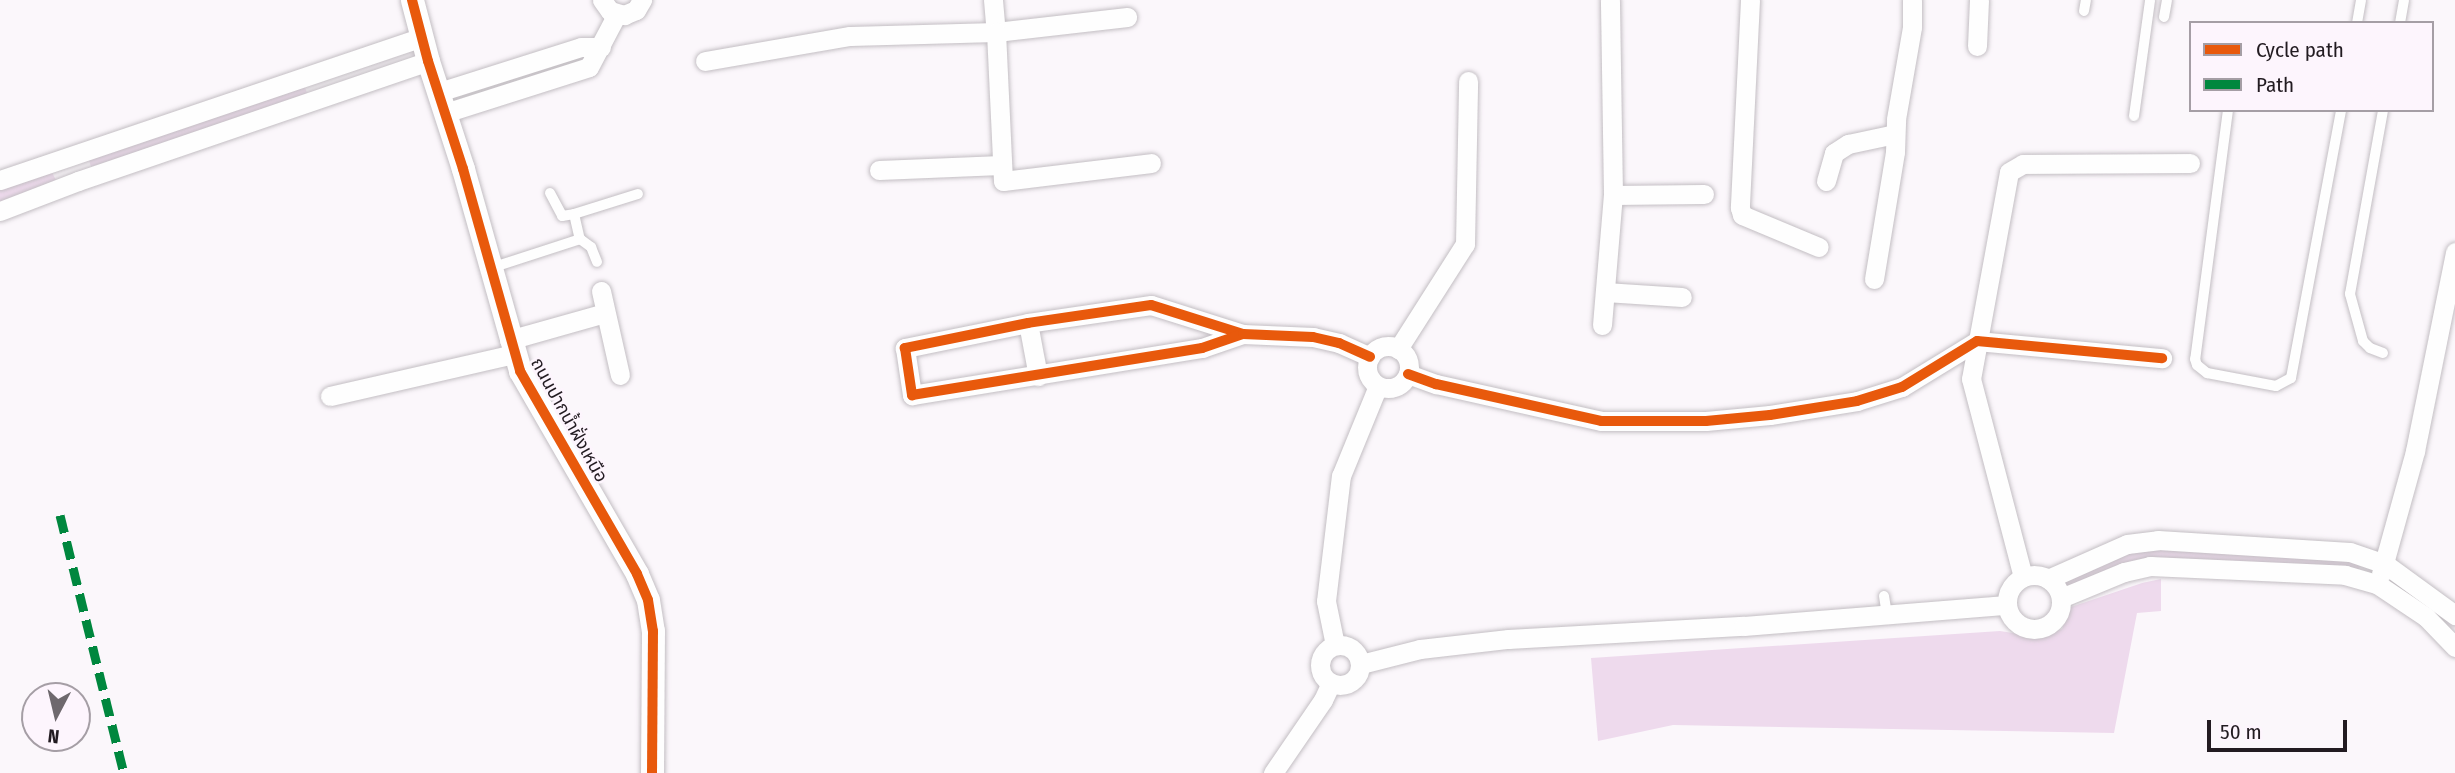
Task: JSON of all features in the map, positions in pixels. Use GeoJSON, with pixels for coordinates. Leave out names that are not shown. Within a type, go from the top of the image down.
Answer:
{"type":"FeatureCollection","features":[{"type":"Feature","properties":{"kind":"street","name":"ถนนปากน้ำฝั่งเหนือ"},"geometry":{"type":"LineString","coordinates":[[412,0],[520,371],[638,574],[648,600],[653,631],[653,773]]}},
{"type":"Feature","properties":{"kind":"street"},"geometry":{"type":"LineString","coordinates":[[602,0],[605,7],[617,14],[630,13],[642,0]]}},
{"type":"Feature","properties":{"kind":"street"},"geometry":{"type":"LineString","coordinates":[[993,0],[1003,181],[1151,163]]}},
{"type":"Feature","properties":{"kind":"street"},"geometry":{"type":"LineString","coordinates":[[1602,325],[1613,195],[1610,0]]}},
{"type":"Feature","properties":{"kind":"street"},"geometry":{"type":"LineString","coordinates":[[1750,0],[1740,208],[1742,215],[1819,247]]}},
{"type":"Feature","properties":{"kind":"street"},"geometry":{"type":"LineString","coordinates":[[1874,279],[1887,214],[1902,75],[1912,27],[1912,0]]}},
{"type":"Feature","properties":{"kind":"street"},"geometry":{"type":"LineString","coordinates":[[1977,46],[1979,0]]}},
{"type":"Feature","properties":{"kind":"street"},"geometry":{"type":"LineString","coordinates":[[442,102],[581,47],[601,47],[617,14]]}},
{"type":"Feature","properties":{"kind":"street"},"geometry":{"type":"LineString","coordinates":[[705,61],[850,36],[996,32],[1127,17]]}},
{"type":"Feature","properties":{"kind":"street"},"geometry":{"type":"LineString","coordinates":[[0,180],[422,37]]}},
{"type":"Feature","properties":{"kind":"street"},"geometry":{"type":"LineString","coordinates":[[0,211],[78,181],[428,61]]}},
{"type":"Feature","properties":{"kind":"street"},"geometry":{"type":"LineString","coordinates":[[1398,349],[1465,244],[1468,81]]}},
{"type":"Feature","properties":{"kind":"street"},"geometry":{"type":"LineString","coordinates":[[1826,181],[1834,153],[1848,144],[1895,134]]}},
{"type":"Feature","properties":{"kind":"street"},"geometry":{"type":"LineString","coordinates":[[68,155],[78,181]]}},
{"type":"Feature","properties":{"kind":"street"},"geometry":{"type":"LineString","coordinates":[[2023,577],[1971,379],[2009,172],[2024,164],[2190,163]]}},
{"type":"Feature","properties":{"kind":"street"},"geometry":{"type":"LineString","coordinates":[[879,170],[1001,165]]}},
{"type":"Feature","properties":{"kind":"street"},"geometry":{"type":"LineString","coordinates":[[1613,195],[1704,194]]}},
{"type":"Feature","properties":{"kind":"street"},"geometry":{"type":"LineString","coordinates":[[2377,584],[2385,564],[2415,452],[2455,252]]}},
{"type":"Feature","properties":{"kind":"street"},"geometry":{"type":"LineString","coordinates":[[601,291],[620,375]]}},
{"type":"Feature","properties":{"kind":"street"},"geometry":{"type":"LineString","coordinates":[[1605,292],[1682,297]]}},
{"type":"Feature","properties":{"kind":"street"},"geometry":{"type":"LineString","coordinates":[[1243,334],[1202,348],[912,395],[905,348],[1028,323],[1151,305],[1243,334],[1313,337],[1339,343],[1370,357]]}},
{"type":"Feature","properties":{"kind":"street"},"geometry":{"type":"LineString","coordinates":[[330,396],[511,347],[605,313]]}},
{"type":"Feature","properties":{"kind":"street"},"geometry":{"type":"LineString","coordinates":[[1028,323],[1038,376]]}},
{"type":"Feature","properties":{"kind":"street"},"geometry":{"type":"LineString","coordinates":[[1408,373],[1447,387],[1601,421],[1706,421],[1770,415],[1857,401],[1902,387],[1978,341],[2162,358]]}},
{"type":"Feature","properties":{"kind":"street"},"geometry":{"type":"LineString","coordinates":[[1380,348],[1398,349],[1409,361],[1408,373],[1396,387],[1378,386],[1369,376],[1370,357],[1380,348]]}},
{"type":"Feature","properties":{"kind":"street"},"geometry":{"type":"LineString","coordinates":[[1335,645],[1326,600],[1341,476],[1378,386]]}},
{"type":"Feature","properties":{"kind":"street"},"geometry":{"type":"LineString","coordinates":[[2049,579],[2127,544],[2158,540],[2350,552],[2385,564],[2455,615]]}},
{"type":"Feature","properties":{"kind":"street"},"geometry":{"type":"LineString","coordinates":[[2061,598],[2124,572],[2150,566],[2345,575],[2377,584],[2426,617],[2455,647]]}},
{"type":"Feature","properties":{"kind":"street"},"geometry":{"type":"LineString","coordinates":[[2037,575],[2049,579],[2061,598],[2056,618],[2038,629],[2018,625],[2006,605],[2011,586],[2023,577],[2037,575]]}},
{"type":"Feature","properties":{"kind":"street"},"geometry":{"type":"LineString","coordinates":[[1361,664],[1351,648],[1335,645],[1327,649],[1320,660],[1322,673],[1331,682],[1351,682],[1361,664],[1420,649],[1885,605],[2006,605]]}},
{"type":"Feature","properties":{"kind":"street"},"geometry":{"type":"LineString","coordinates":[[1273,773],[1323,700],[1331,682]]}},
{"type":"Feature","properties":{"kind":"lane"},"geometry":{"type":"LineString","coordinates":[[2134,116],[2150,0]]}},
{"type":"Feature","properties":{"kind":"lane"},"geometry":{"type":"LineString","coordinates":[[2164,17],[2167,0]]}},
{"type":"Feature","properties":{"kind":"lane"},"geometry":{"type":"LineString","coordinates":[[2357,21],[2359,0]]}},
{"type":"Feature","properties":{"kind":"lane"},"geometry":{"type":"LineString","coordinates":[[2400,21],[2404,0]]}},
{"type":"Feature","properties":{"kind":"lane"},"geometry":{"type":"LineString","coordinates":[[2228,112],[2194,359],[2207,373],[2276,386],[2291,379],[2341,112]]}},
{"type":"Feature","properties":{"kind":"lane"},"geometry":{"type":"LineString","coordinates":[[2383,112],[2350,294],[2363,341],[2370,348],[2383,353]]}},
{"type":"Feature","properties":{"kind":"lane"},"geometry":{"type":"LineString","coordinates":[[550,193],[562,216],[574,215],[638,194]]}},
{"type":"Feature","properties":{"kind":"lane"},"geometry":{"type":"LineString","coordinates":[[574,215],[580,239],[591,247],[597,262]]}},
{"type":"Feature","properties":{"kind":"lane"},"geometry":{"type":"LineString","coordinates":[[490,268],[580,239]]}},
{"type":"Feature","properties":{"kind":"shaded area"},"geometry":{"type":"Polygon","coordinates":[[[303,81],[308,96],[91,167],[86,151],[303,81]]]}},
{"type":"Feature","properties":{"kind":"shaded area"},"geometry":{"type":"Polygon","coordinates":[[[49,167],[57,182],[0,205],[0,186],[49,167]]]}},
{"type":"Feature","properties":{"kind":"shaded area"},"geometry":{"type":"Polygon","coordinates":[[[2164,548],[2361,563],[2358,573],[2181,559],[2068,590],[2063,580],[2131,552],[2164,548]]]}},
{"type":"Feature","properties":{"kind":"shaded area"},"geometry":{"type":"Polygon","coordinates":[[[2161,579],[2161,611],[2137,613],[2114,733],[1673,725],[1598,741],[1591,658],[2000,631],[2031,636],[2050,634],[2062,629],[2071,607],[2161,579]]]}},
{"type":"Feature","properties":{"kind":"marked path"},"geometry":{"type":"LineString","coordinates":[[60,515],[124,773]]}},
{"type":"Feature","properties":{"kind":"cycle path"},"geometry":{"type":"LineString","coordinates":[[412,0],[520,371],[637,574],[648,600],[653,631],[652,773]]}},
{"type":"Feature","properties":{"kind":"cycle path"},"geometry":{"type":"LineString","coordinates":[[1243,334],[1151,305],[1028,323],[905,348],[912,395],[1202,348],[1243,334],[1313,337],[1339,343],[1370,357]]}},
{"type":"Feature","properties":{"kind":"cycle path"},"geometry":{"type":"LineString","coordinates":[[1408,374],[1436,384],[1601,421],[1706,421],[1770,415],[1857,401],[1902,387],[1977,341],[2162,358]]}}]}
